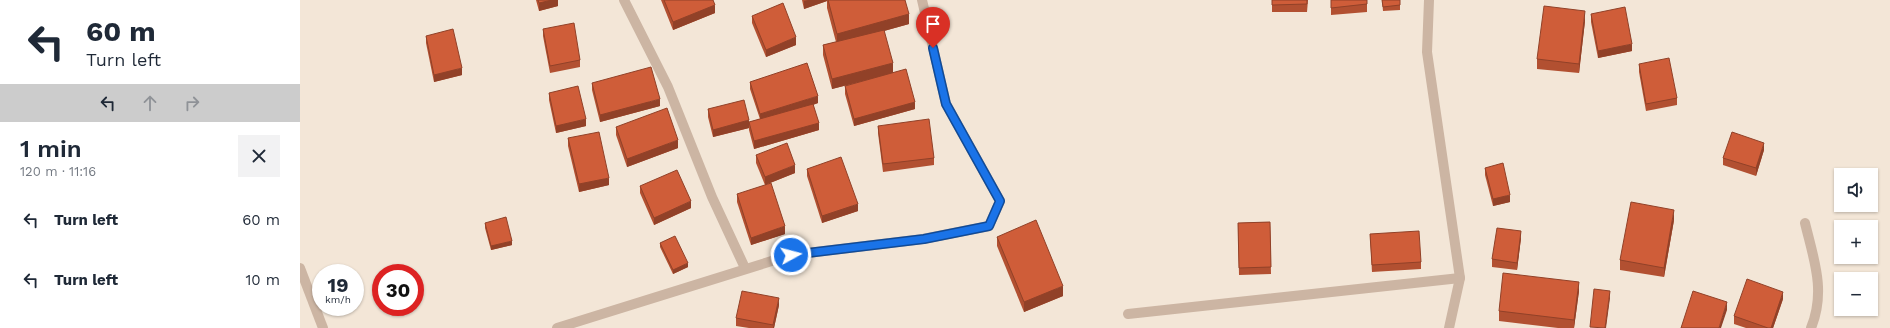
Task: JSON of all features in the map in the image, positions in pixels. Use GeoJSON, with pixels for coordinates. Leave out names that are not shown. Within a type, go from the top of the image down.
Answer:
{"type":"FeatureCollection","features":[{"type":"Feature","properties":{"kind":"street"},"geometry":{"type":"LineString","coordinates":[[624,0],[668,87],[712,198],[745,268]]}},
{"type":"Feature","properties":{"kind":"street"},"geometry":{"type":"LineString","coordinates":[[1429,0],[1427,52],[1460,278],[1449,328]]}},
{"type":"Feature","properties":{"kind":"street"},"geometry":{"type":"LineString","coordinates":[[557,328],[745,268],[791,255],[924,239],[989,226],[1000,201],[946,104],[925,2]]}},
{"type":"Feature","properties":{"kind":"street"},"geometry":{"type":"LineString","coordinates":[[1805,223],[1819,283],[1815,318],[1811,328]]}},
{"type":"Feature","properties":{"kind":"street"},"geometry":{"type":"LineString","coordinates":[[300,268],[323,328]]}},
{"type":"Feature","properties":{"kind":"street"},"geometry":{"type":"LineString","coordinates":[[1128,314],[1460,278]]}},
{"type":"Feature","properties":{"kind":"building"},"geometry":{"type":"Polygon","coordinates":[[[538,0],[552,0],[539,3],[538,0]]]}},
{"type":"Feature","properties":{"kind":"building"},"geometry":{"type":"Polygon","coordinates":[[[664,0],[713,0],[715,5],[673,22],[664,0]]]}},
{"type":"Feature","properties":{"kind":"building"},"geometry":{"type":"Polygon","coordinates":[[[828,0],[905,0],[909,14],[837,34],[828,0]]]}},
{"type":"Feature","properties":{"kind":"building"},"geometry":{"type":"Polygon","coordinates":[[[1272,0],[1307,0],[1307,4],[1272,5],[1272,0]]]}},
{"type":"Feature","properties":{"kind":"building"},"geometry":{"type":"Polygon","coordinates":[[[1331,0],[1367,0],[1367,4],[1331,8],[1331,0]]]}},
{"type":"Feature","properties":{"kind":"building"},"geometry":{"type":"Polygon","coordinates":[[[1382,0],[1400,0],[1400,5],[1383,7],[1382,0]]]}},
{"type":"Feature","properties":{"kind":"building"},"geometry":{"type":"Polygon","coordinates":[[[783,3],[796,37],[766,50],[752,16],[783,3]]]}},
{"type":"Feature","properties":{"kind":"building"},"geometry":{"type":"Polygon","coordinates":[[[1544,6],[1585,11],[1579,64],[1537,59],[1544,6]]]}},
{"type":"Feature","properties":{"kind":"building"},"geometry":{"type":"Polygon","coordinates":[[[1625,7],[1632,44],[1598,51],[1591,14],[1625,7]]]}},
{"type":"Feature","properties":{"kind":"building"},"geometry":{"type":"Polygon","coordinates":[[[574,23],[580,60],[550,66],[543,29],[574,23]]]}},
{"type":"Feature","properties":{"kind":"building"},"geometry":{"type":"Polygon","coordinates":[[[453,29],[462,68],[434,75],[426,36],[453,29]]]}},
{"type":"Feature","properties":{"kind":"building"},"geometry":{"type":"Polygon","coordinates":[[[884,30],[893,63],[832,79],[823,45],[884,30]]]}},
{"type":"Feature","properties":{"kind":"building"},"geometry":{"type":"Polygon","coordinates":[[[1669,58],[1677,98],[1646,104],[1639,64],[1669,58]]]}},
{"type":"Feature","properties":{"kind":"building"},"geometry":{"type":"Polygon","coordinates":[[[807,63],[818,96],[760,114],[750,82],[807,63]]]}},
{"type":"Feature","properties":{"kind":"building"},"geometry":{"type":"Polygon","coordinates":[[[651,67],[660,99],[600,115],[592,83],[651,67]]]}},
{"type":"Feature","properties":{"kind":"building"},"geometry":{"type":"Polygon","coordinates":[[[906,69],[915,102],[854,119],[845,86],[906,69]]]}},
{"type":"Feature","properties":{"kind":"building"},"geometry":{"type":"Polygon","coordinates":[[[578,86],[586,119],[556,126],[549,93],[578,86]]]}},
{"type":"Feature","properties":{"kind":"building"},"geometry":{"type":"Polygon","coordinates":[[[744,100],[749,120],[713,130],[708,109],[744,100]]]}},
{"type":"Feature","properties":{"kind":"building"},"geometry":{"type":"Polygon","coordinates":[[[813,104],[819,123],[754,141],[749,122],[813,104]]]}},
{"type":"Feature","properties":{"kind":"building"},"geometry":{"type":"Polygon","coordinates":[[[667,108],[678,140],[627,159],[616,127],[667,108]]]}},
{"type":"Feature","properties":{"kind":"building"},"geometry":{"type":"Polygon","coordinates":[[[929,119],[934,158],[883,164],[878,126],[929,119]]]}},
{"type":"Feature","properties":{"kind":"building"},"geometry":{"type":"Polygon","coordinates":[[[599,132],[609,178],[579,184],[568,138],[599,132]]]}},
{"type":"Feature","properties":{"kind":"building"},"geometry":{"type":"Polygon","coordinates":[[[1732,132],[1764,143],[1756,168],[1723,158],[1732,132]]]}},
{"type":"Feature","properties":{"kind":"building"},"geometry":{"type":"Polygon","coordinates":[[[787,143],[795,165],[765,177],[756,155],[787,143]]]}},
{"type":"Feature","properties":{"kind":"building"},"geometry":{"type":"Polygon","coordinates":[[[841,157],[858,204],[822,216],[807,169],[841,157]]]}},
{"type":"Feature","properties":{"kind":"building"},"geometry":{"type":"Polygon","coordinates":[[[1503,163],[1510,195],[1493,199],[1485,168],[1503,163]]]}},
{"type":"Feature","properties":{"kind":"building"},"geometry":{"type":"Polygon","coordinates":[[[677,170],[691,201],[654,218],[640,186],[677,170]]]}},
{"type":"Feature","properties":{"kind":"building"},"geometry":{"type":"Polygon","coordinates":[[[771,183],[785,226],[751,238],[737,194],[771,183]]]}},
{"type":"Feature","properties":{"kind":"building"},"geometry":{"type":"Polygon","coordinates":[[[1631,202],[1674,210],[1664,268],[1620,260],[1631,202]]]}},
{"type":"Feature","properties":{"kind":"building"},"geometry":{"type":"Polygon","coordinates":[[[506,217],[512,241],[491,246],[485,223],[506,217]]]}},
{"type":"Feature","properties":{"kind":"building"},"geometry":{"type":"Polygon","coordinates":[[[1036,220],[1063,286],[1024,302],[997,237],[1036,220]]]}},
{"type":"Feature","properties":{"kind":"building"},"geometry":{"type":"Polygon","coordinates":[[[1270,222],[1271,267],[1239,268],[1238,223],[1270,222]]]}},
{"type":"Feature","properties":{"kind":"building"},"geometry":{"type":"Polygon","coordinates":[[[1497,228],[1521,231],[1517,263],[1492,259],[1497,228]]]}},
{"type":"Feature","properties":{"kind":"building"},"geometry":{"type":"Polygon","coordinates":[[[1419,231],[1421,262],[1372,265],[1370,234],[1419,231]]]}},
{"type":"Feature","properties":{"kind":"building"},"geometry":{"type":"Polygon","coordinates":[[[675,236],[688,263],[673,270],[660,243],[675,236]]]}},
{"type":"Feature","properties":{"kind":"building"},"geometry":{"type":"Polygon","coordinates":[[[1503,273],[1579,282],[1574,320],[1499,311],[1503,273]]]}},
{"type":"Feature","properties":{"kind":"building"},"geometry":{"type":"Polygon","coordinates":[[[1747,279],[1783,292],[1771,328],[1734,316],[1747,279]]]}},
{"type":"Feature","properties":{"kind":"building"},"geometry":{"type":"Polygon","coordinates":[[[1594,289],[1610,291],[1605,328],[1590,327],[1594,289]]]}},
{"type":"Feature","properties":{"kind":"building"},"geometry":{"type":"Polygon","coordinates":[[[742,291],[779,298],[773,325],[736,318],[742,291]]]}},
{"type":"Feature","properties":{"kind":"building"},"geometry":{"type":"Polygon","coordinates":[[[1693,291],[1727,302],[1719,328],[1681,328],[1693,291]]]}},
{"type":"Feature","properties":{"kind":"route"},"geometry":{"type":"LineString","coordinates":[[791,255],[924,239],[989,226],[1000,201],[946,104],[933,48]]}}]}
